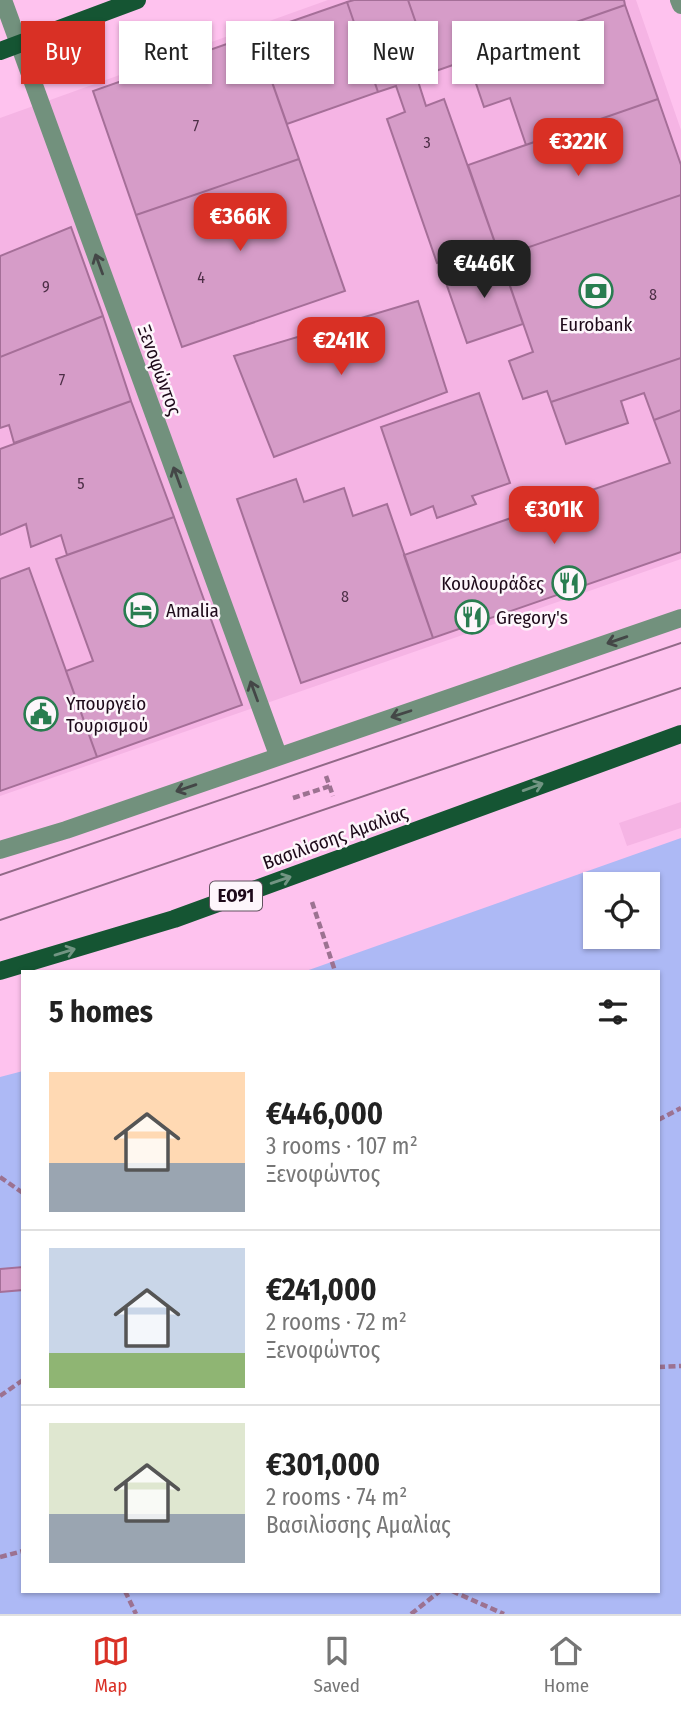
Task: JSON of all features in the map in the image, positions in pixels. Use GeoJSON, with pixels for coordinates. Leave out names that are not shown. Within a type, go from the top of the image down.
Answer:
{"type":"FeatureCollection","features":[{"type":"Feature","properties":{"kind":"main road"},"geometry":{"type":"LineString","coordinates":[[0,51],[137,0]]}},
{"type":"Feature","properties":{"kind":"main road","name":"Βασιλίσσης Αμαλίας"},"geometry":{"type":"LineString","coordinates":[[0,971],[174,919],[681,734]]}},
{"type":"Feature","properties":{"kind":"street","name":"Ξενοφώντος"},"geometry":{"type":"LineString","coordinates":[[3,0],[278,755]]}},
{"type":"Feature","properties":{"kind":"street"},"geometry":{"type":"LineString","coordinates":[[679,0],[681,5]]}},
{"type":"Feature","properties":{"kind":"street"},"geometry":{"type":"LineString","coordinates":[[0,850],[66,830],[681,618]]}},
{"type":"Feature","properties":{"kind":"path"},"geometry":{"type":"LineString","coordinates":[[326,776],[334,796]]}},
{"type":"Feature","properties":{"kind":"path"},"geometry":{"type":"LineString","coordinates":[[293,798],[330,786]]}},
{"type":"Feature","properties":{"kind":"path"},"geometry":{"type":"LineString","coordinates":[[302,872],[335,970]]}},
{"type":"Feature","properties":{"kind":"path"},"geometry":{"type":"LineString","coordinates":[[660,1119],[681,1108]]}},
{"type":"Feature","properties":{"kind":"path"},"geometry":{"type":"LineString","coordinates":[[0,1177],[21,1192]]}},
{"type":"Feature","properties":{"kind":"path"},"geometry":{"type":"LineString","coordinates":[[660,1367],[681,1366]]}},
{"type":"Feature","properties":{"kind":"path"},"geometry":{"type":"LineString","coordinates":[[0,1396],[21,1381]]}},
{"type":"Feature","properties":{"kind":"path"},"geometry":{"type":"LineString","coordinates":[[0,1557],[21,1552]]}},
{"type":"Feature","properties":{"kind":"path"},"geometry":{"type":"LineString","coordinates":[[126,1593],[136,1614]]}},
{"type":"Feature","properties":{"kind":"path"},"geometry":{"type":"LineString","coordinates":[[411,1614],[437,1593]]}},
{"type":"Feature","properties":{"kind":"path"},"geometry":{"type":"LineString","coordinates":[[457,1593],[504,1614]]}},
{"type":"Feature","properties":{"kind":"shaded area"},"geometry":{"type":"Polygon","coordinates":[[[328,0],[636,0],[681,130],[681,559],[0,796],[0,118],[95,84],[105,84],[105,80],[119,75],[119,84],[212,84],[212,42],[226,37],[226,84],[334,84],[334,21],[270,21],[328,0]]]}},
{"type":"Feature","properties":{"kind":"shaded area"},"geometry":{"type":"Polygon","coordinates":[[[681,802],[681,828],[627,846],[619,823],[681,802]]]}},
{"type":"Feature","properties":{"kind":"shaded area"},"geometry":{"type":"Polygon","coordinates":[[[681,838],[681,1614],[0,1614],[0,1077],[21,1072],[21,1593],[660,1593],[660,970],[309,970],[583,873],[583,949],[660,949],[660,872],[585,872],[681,838]]]}},
{"type":"Feature","properties":{"kind":"building"},"geometry":{"type":"Polygon","coordinates":[[[408,0],[415,21],[354,21],[347,2],[408,0]]]}},
{"type":"Feature","properties":{"kind":"building"},"geometry":{"type":"Polygon","coordinates":[[[408,0],[624,0],[625,5],[579,21],[452,21],[452,65],[438,70],[438,21],[415,21],[408,0]]]}},
{"type":"Feature","properties":{"kind":"building"},"geometry":{"type":"Polygon","coordinates":[[[347,2],[354,21],[348,21],[348,84],[375,84],[378,92],[287,124],[273,84],[334,84],[334,21],[292,21],[347,2]]]}},
{"type":"Feature","properties":{"kind":"building"},"geometry":{"type":"Polygon","coordinates":[[[625,5],[658,99],[526,145],[510,98],[484,107],[476,84],[604,84],[604,21],[579,21],[625,5]]]}},
{"type":"Feature","properties":{"kind":"building"},"geometry":{"type":"Polygon","coordinates":[[[226,44],[226,84],[273,84],[299,159],[136,215],[93,91],[119,82],[119,84],[212,84],[212,49],[226,44]]]}},
{"type":"Feature","properties":{"kind":"building"},"geometry":{"type":"Polygon","coordinates":[[[375,84],[419,84],[426,106],[444,99],[495,243],[437,263],[387,119],[405,112],[396,86],[378,92],[375,84]]]}},
{"type":"Feature","properties":{"kind":"building"},"geometry":{"type":"Polygon","coordinates":[[[658,99],[681,165],[681,195],[500,257],[468,165],[658,99]]]}},
{"type":"Feature","properties":{"kind":"building"},"geometry":{"type":"Polygon","coordinates":[[[299,159],[345,291],[182,347],[136,215],[299,159]]]}},
{"type":"Feature","properties":{"kind":"building","name":"Eurobank"},"geometry":{"type":"Polygon","coordinates":[[[681,195],[681,358],[551,402],[547,391],[523,399],[509,361],[533,352],[500,257],[681,195]]]}},
{"type":"Feature","properties":{"kind":"building"},"geometry":{"type":"Polygon","coordinates":[[[71,227],[103,316],[0,357],[0,256],[71,227]]]}},
{"type":"Feature","properties":{"kind":"building"},"geometry":{"type":"Polygon","coordinates":[[[500,257],[523,324],[467,343],[444,277],[500,257]]]}},
{"type":"Feature","properties":{"kind":"building"},"geometry":{"type":"Polygon","coordinates":[[[418,301],[447,392],[274,457],[234,356],[418,301]]]}},
{"type":"Feature","properties":{"kind":"building"},"geometry":{"type":"Polygon","coordinates":[[[103,316],[131,401],[14,443],[9,425],[0,428],[0,357],[103,316]]]}},
{"type":"Feature","properties":{"kind":"building"},"geometry":{"type":"Polygon","coordinates":[[[681,358],[681,410],[654,420],[644,393],[621,401],[628,423],[566,444],[551,402],[681,358]]]}},
{"type":"Feature","properties":{"kind":"building"},"geometry":{"type":"Polygon","coordinates":[[[479,393],[510,483],[472,496],[476,504],[437,518],[433,506],[411,515],[381,427],[479,393]]]}},
{"type":"Feature","properties":{"kind":"building"},"geometry":{"type":"Polygon","coordinates":[[[131,401],[174,517],[67,555],[61,535],[31,547],[26,524],[0,535],[0,449],[131,401]]]}},
{"type":"Feature","properties":{"kind":"building"},"geometry":{"type":"Polygon","coordinates":[[[681,410],[681,552],[433,638],[404,555],[670,463],[654,420],[681,410]]]}},
{"type":"Feature","properties":{"kind":"building"},"geometry":{"type":"Polygon","coordinates":[[[296,479],[304,502],[344,488],[353,516],[387,504],[433,638],[301,683],[237,499],[296,479]]]}},
{"type":"Feature","properties":{"kind":"building","name":"Amalia"},"geometry":{"type":"Polygon","coordinates":[[[174,517],[242,705],[97,757],[66,671],[93,661],[56,559],[174,517]]]}},
{"type":"Feature","properties":{"kind":"building","name":"Υπουργείο Τουρισμού"},"geometry":{"type":"Polygon","coordinates":[[[29,568],[97,757],[0,791],[0,579],[29,568]]]}},
{"type":"Feature","properties":{"kind":"building"},"geometry":{"type":"Polygon","coordinates":[[[21,1267],[21,1290],[0,1292],[0,1269],[21,1267]]]}},
{"type":"Feature","properties":{"kind":"tram line"},"geometry":{"type":"LineString","coordinates":[[0,875],[681,643]]}},
{"type":"Feature","properties":{"kind":"tram line"},"geometry":{"type":"LineString","coordinates":[[0,920],[681,688]]}},
{"type":"Feature","properties":{"kind":"place","name":"Eurobank"},"geometry":{"type":"Point","coordinates":[596,291]}},
{"type":"Feature","properties":{"kind":"place","name":"Κουλουράδες"},"geometry":{"type":"Point","coordinates":[569,583]}},
{"type":"Feature","properties":{"kind":"place","name":"Amalia"},"geometry":{"type":"Point","coordinates":[141,610]}},
{"type":"Feature","properties":{"kind":"place","name":"Gregory's"},"geometry":{"type":"Point","coordinates":[472,617]}},
{"type":"Feature","properties":{"kind":"place","name":"Υπουργείο Τουρισμού"},"geometry":{"type":"Point","coordinates":[41,714]}}]}
